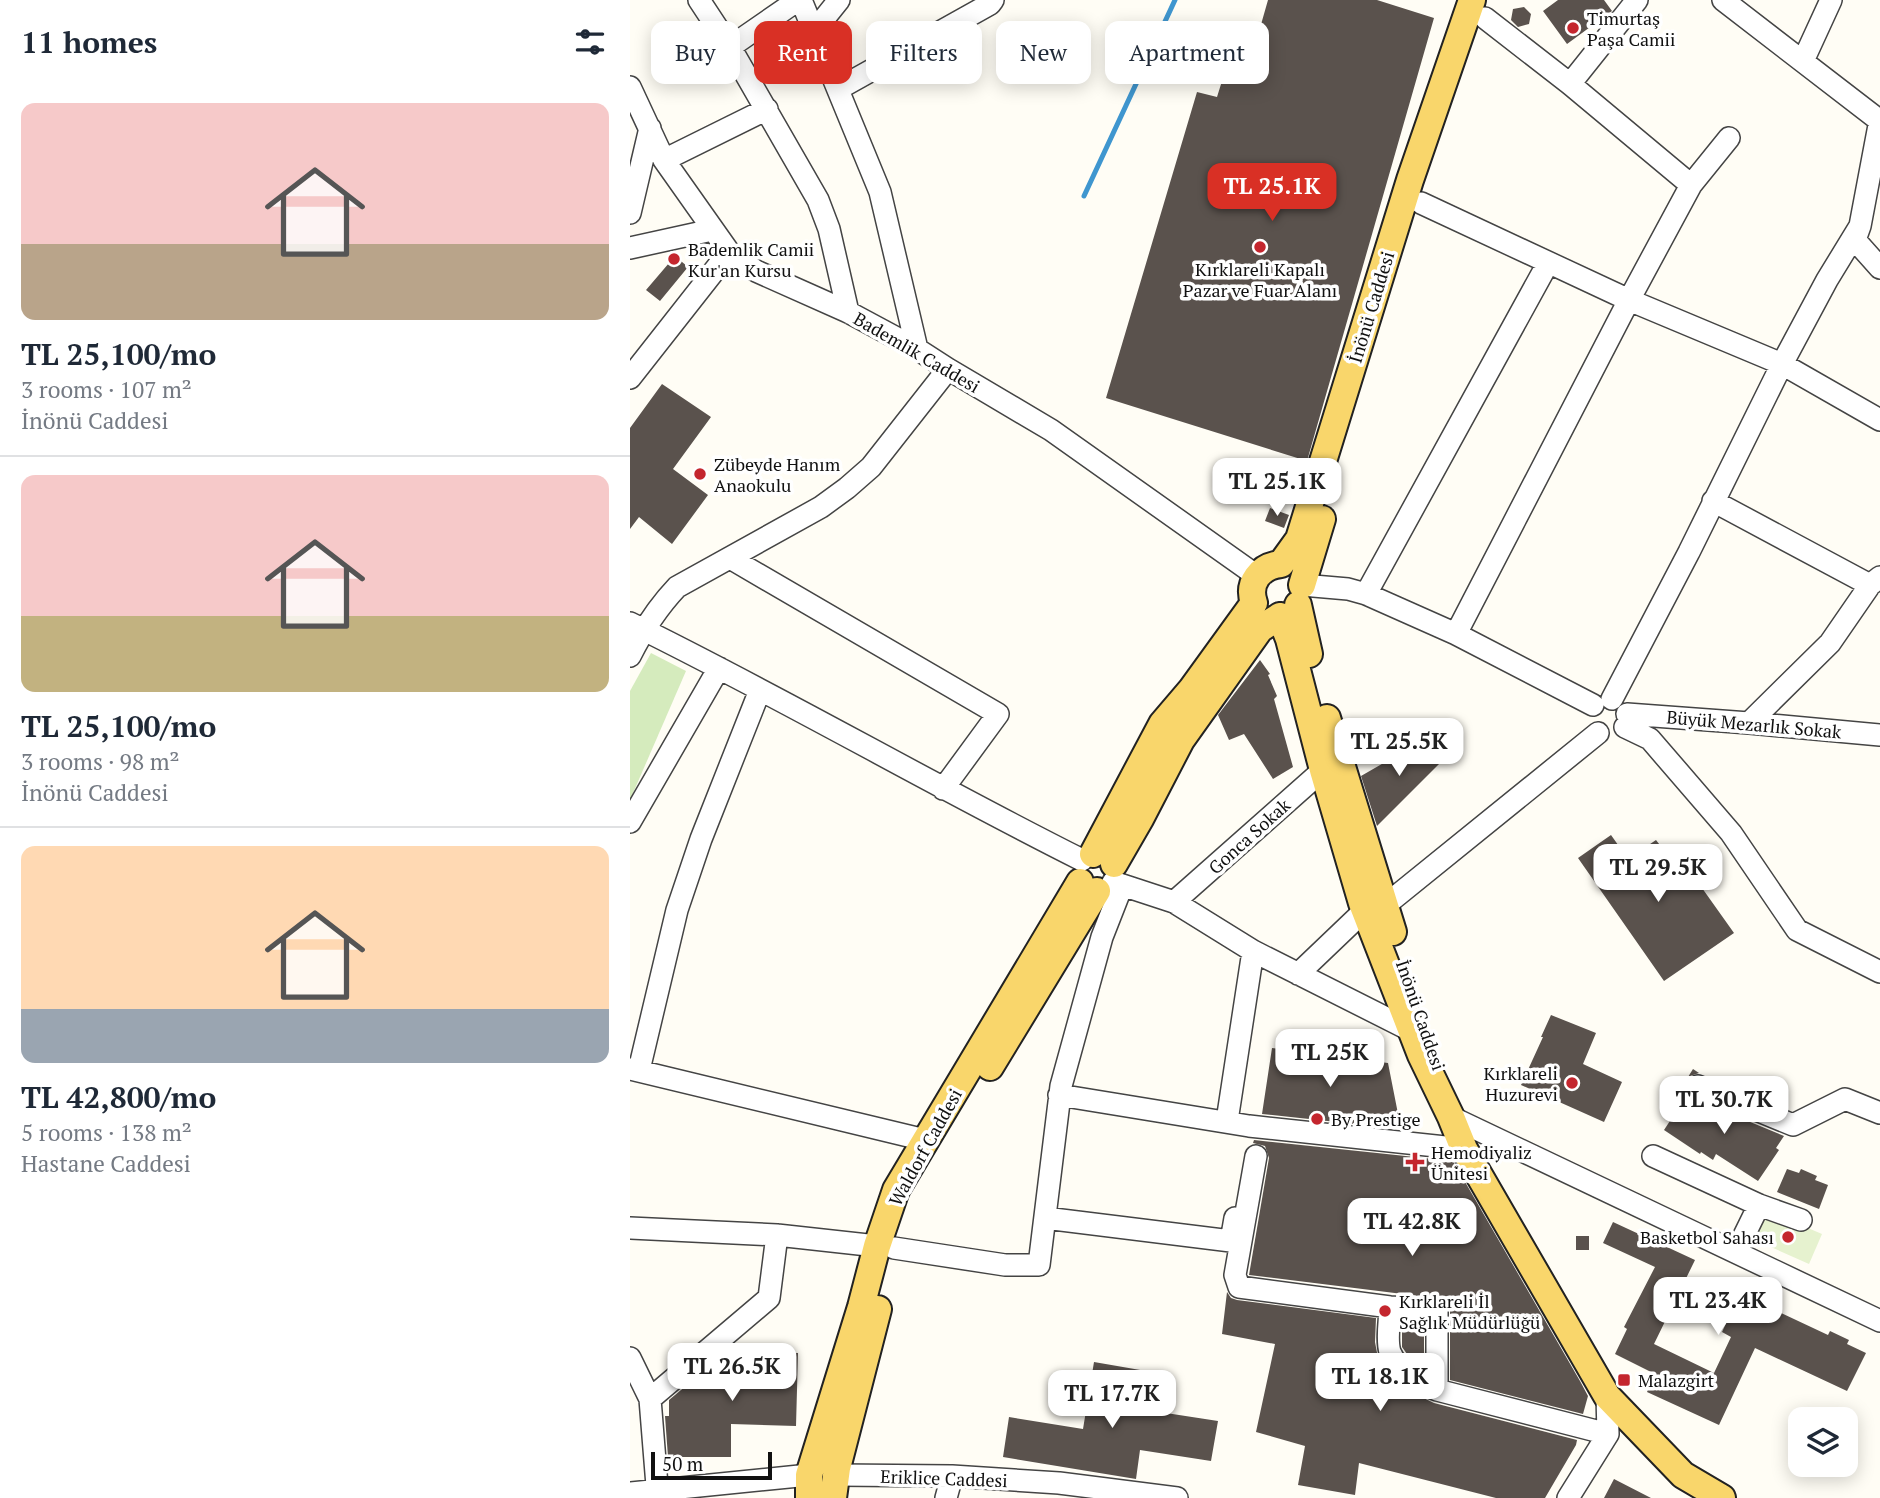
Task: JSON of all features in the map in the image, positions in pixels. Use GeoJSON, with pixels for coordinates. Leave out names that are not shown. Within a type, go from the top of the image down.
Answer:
{"type":"FeatureCollection","features":[{"type":"Feature","properties":{"kind":"main road","name":"İnönü Caddesi"},"geometry":{"type":"LineString","coordinates":[[1451,1117],[1435,1047],[1374,908],[1323,770],[1289,639],[1293,602],[1482,6]]}},
{"type":"Feature","properties":{"kind":"main road","name":"İnönü Caddesi"},"geometry":{"type":"LineString","coordinates":[[1281,565],[1299,539],[1410,180],[1482,6]]}},
{"type":"Feature","properties":{"kind":"main road"},"geometry":{"type":"LineString","coordinates":[[1281,565],[1292,569],[1293,602],[1266,614],[1254,592],[1266,568],[1281,565]]}},
{"type":"Feature","properties":{"kind":"main road","name":"Waldorf Caddesi"},"geometry":{"type":"LineString","coordinates":[[886,1247],[930,1163],[1100,874],[1162,724],[1191,690],[1254,592]]}},
{"type":"Feature","properties":{"kind":"main road","name":"İnönü Caddesi"},"geometry":{"type":"LineString","coordinates":[[1293,602],[1374,908],[1412,1031],[1451,1117]]}},
{"type":"Feature","properties":{"kind":"main road","name":"Waldorf Caddesi"},"geometry":{"type":"LineString","coordinates":[[823,1480],[886,1247],[896,1190],[925,1140],[1100,874],[1140,819],[1181,740],[1260,629],[1293,602]]}},
{"type":"Feature","properties":{"kind":"main road"},"geometry":{"type":"LineString","coordinates":[[1451,1117],[1464,1149],[1607,1396],[1683,1475],[1722,1498]]}},
{"type":"Feature","properties":{"kind":"street"},"geometry":{"type":"LineString","coordinates":[[699,0],[713,21]]}},
{"type":"Feature","properties":{"kind":"street"},"geometry":{"type":"LineString","coordinates":[[740,40],[799,0],[810,21]]}},
{"type":"Feature","properties":{"kind":"street"},"geometry":{"type":"LineString","coordinates":[[822,21],[839,0]]}},
{"type":"Feature","properties":{"kind":"street"},"geometry":{"type":"LineString","coordinates":[[838,89],[993,0]]}},
{"type":"Feature","properties":{"kind":"street"},"geometry":{"type":"LineString","coordinates":[[1570,84],[1637,0]]}},
{"type":"Feature","properties":{"kind":"street"},"geometry":{"type":"LineString","coordinates":[[1723,0],[1880,121],[1855,240],[1880,268]]}},
{"type":"Feature","properties":{"kind":"street"},"geometry":{"type":"LineString","coordinates":[[1803,61],[1831,0]]}},
{"type":"Feature","properties":{"kind":"street"},"geometry":{"type":"LineString","coordinates":[[1482,6],[1570,84],[1691,184]]}},
{"type":"Feature","properties":{"kind":"street"},"geometry":{"type":"LineString","coordinates":[[740,64],[818,200],[826,220],[848,312]]}},
{"type":"Feature","properties":{"kind":"street"},"geometry":{"type":"LineString","coordinates":[[836,84],[880,192],[917,349]]}},
{"type":"Feature","properties":{"kind":"street","name":"Bademlik Caddesi"},"geometry":{"type":"LineString","coordinates":[[630,87],[664,160],[729,252],[756,271],[848,312],[917,349],[1051,430],[1254,592]]}},
{"type":"Feature","properties":{"kind":"street"},"geometry":{"type":"LineString","coordinates":[[664,160],[767,109]]}},
{"type":"Feature","properties":{"kind":"street"},"geometry":{"type":"LineString","coordinates":[[630,214],[650,128]]}},
{"type":"Feature","properties":{"kind":"street"},"geometry":{"type":"LineString","coordinates":[[1456,634],[1691,184],[1729,138]]}},
{"type":"Feature","properties":{"kind":"street"},"geometry":{"type":"LineString","coordinates":[[1421,203],[1629,300],[1782,364],[1880,420]]}},
{"type":"Feature","properties":{"kind":"street"},"geometry":{"type":"LineString","coordinates":[[1298,974],[1374,908],[1598,733],[1603,736],[1616,735],[1614,711],[1713,500],[1826,281],[1860,226]]}},
{"type":"Feature","properties":{"kind":"street"},"geometry":{"type":"LineString","coordinates":[[630,248],[712,230]]}},
{"type":"Feature","properties":{"kind":"street"},"geometry":{"type":"LineString","coordinates":[[630,378],[729,252]]}},
{"type":"Feature","properties":{"kind":"street"},"geometry":{"type":"LineString","coordinates":[[1366,594],[1548,263]]}},
{"type":"Feature","properties":{"kind":"street"},"geometry":{"type":"LineString","coordinates":[[630,656],[637,626],[677,587],[821,507],[871,467],[948,369]]}},
{"type":"Feature","properties":{"kind":"street"},"geometry":{"type":"LineString","coordinates":[[1713,500],[1875,581],[1830,643],[1749,723]]}},
{"type":"Feature","properties":{"kind":"street"},"geometry":{"type":"LineString","coordinates":[[730,558],[998,714],[943,789]]}},
{"type":"Feature","properties":{"kind":"street"},"geometry":{"type":"LineString","coordinates":[[1293,602],[1348,589],[1366,594],[1456,634],[1614,711],[1650,739],[1713,812],[1797,930],[1880,972]]}},
{"type":"Feature","properties":{"kind":"street"},"geometry":{"type":"LineString","coordinates":[[637,626],[1100,874],[1174,902],[1253,951],[1412,1031]]}},
{"type":"Feature","properties":{"kind":"street"},"geometry":{"type":"LineString","coordinates":[[630,822],[719,668]]}},
{"type":"Feature","properties":{"kind":"street"},"geometry":{"type":"LineString","coordinates":[[760,690],[701,839],[677,909],[635,1069],[925,1140]]}},
{"type":"Feature","properties":{"kind":"street","name":"Büyük Mezarlık Sokak"},"geometry":{"type":"LineString","coordinates":[[1614,711],[1880,735]]}},
{"type":"Feature","properties":{"kind":"street","name":"Gonca Sokak"},"geometry":{"type":"LineString","coordinates":[[1174,902],[1323,770]]}},
{"type":"Feature","properties":{"kind":"street"},"geometry":{"type":"LineString","coordinates":[[630,1228],[777,1235],[886,1247],[1004,1265],[1039,1265],[1059,1095],[1102,937],[1100,874]]}},
{"type":"Feature","properties":{"kind":"street"},"geometry":{"type":"LineString","coordinates":[[1227,1121],[1253,951]]}},
{"type":"Feature","properties":{"kind":"street"},"geometry":{"type":"LineString","coordinates":[[1698,1086],[1793,1125],[1845,1099],[1880,1114]]}},
{"type":"Feature","properties":{"kind":"street"},"geometry":{"type":"LineString","coordinates":[[1059,1095],[1249,1126],[1464,1149]]}},
{"type":"Feature","properties":{"kind":"street"},"geometry":{"type":"LineString","coordinates":[[1451,1117],[1880,1321]]}},
{"type":"Feature","properties":{"kind":"street"},"geometry":{"type":"LineString","coordinates":[[1045,1218],[1231,1241],[1249,1126]]}},
{"type":"Feature","properties":{"kind":"street"},"geometry":{"type":"LineString","coordinates":[[1256,1156],[1235,1275],[1240,1287],[1390,1307],[1437,1310],[1437,1390]]}},
{"type":"Feature","properties":{"kind":"street"},"geometry":{"type":"LineString","coordinates":[[1653,1156],[1759,1205],[1801,1220]]}},
{"type":"Feature","properties":{"kind":"street"},"geometry":{"type":"LineString","coordinates":[[1736,1252],[1759,1205]]}},
{"type":"Feature","properties":{"kind":"street"},"geometry":{"type":"LineString","coordinates":[[650,1399],[769,1298],[777,1235]]}},
{"type":"Feature","properties":{"kind":"street"},"geometry":{"type":"LineString","coordinates":[[1390,1307],[1389,1350],[1401,1369],[1413,1378],[1437,1390],[1608,1434]]}},
{"type":"Feature","properties":{"kind":"street"},"geometry":{"type":"LineString","coordinates":[[630,1358],[650,1399],[658,1494]]}},
{"type":"Feature","properties":{"kind":"street"},"geometry":{"type":"LineString","coordinates":[[1568,1498],[1608,1434],[1607,1396]]}},
{"type":"Feature","properties":{"kind":"street"},"geometry":{"type":"LineString","coordinates":[[946,1498],[952,1476]]}},
{"type":"Feature","properties":{"kind":"street","name":"Eriklice Caddesi"},"geometry":{"type":"LineString","coordinates":[[630,1493],[658,1494],[823,1480],[952,1476],[1057,1491],[1177,1498]]}},
{"type":"Feature","properties":{"kind":"green space"},"geometry":{"type":"Polygon","coordinates":[[[651,653],[686,671],[630,800],[630,691],[651,653]]]}},
{"type":"Feature","properties":{"kind":"green space","name":"Basketbol Sahası"},"geometry":{"type":"Polygon","coordinates":[[[1768,1211],[1822,1234],[1809,1264],[1755,1240],[1768,1211]]]}},
{"type":"Feature","properties":{"kind":"building","name":"Kırklareli Kapalı Pazar ve Fuar Alanı"},"geometry":{"type":"Polygon","coordinates":[[[1268,0],[1377,0],[1434,18],[1307,461],[1106,398],[1197,92],[1217,97],[1221,84],[1269,84],[1269,21],[1262,21],[1268,0]]]}},
{"type":"Feature","properties":{"kind":"building","name":"Timurtaş Paşa Camii"},"geometry":{"type":"Polygon","coordinates":[[[1558,0],[1604,0],[1612,11],[1567,44],[1543,11],[1558,0]]]}},
{"type":"Feature","properties":{"kind":"building"},"geometry":{"type":"Polygon","coordinates":[[[1524,7],[1531,14],[1529,24],[1518,27],[1511,20],[1513,9],[1524,7]]]}},
{"type":"Feature","properties":{"kind":"building"},"geometry":{"type":"Polygon","coordinates":[[[675,256],[688,267],[660,301],[646,290],[675,256]]]}},
{"type":"Feature","properties":{"kind":"building","name":"Zübeyde Hanım Anaokulu"},"geometry":{"type":"Polygon","coordinates":[[[662,384],[711,417],[673,469],[708,495],[672,544],[639,517],[630,529],[630,428],[662,384]]]}},
{"type":"Feature","properties":{"kind":"building"},"geometry":{"type":"Polygon","coordinates":[[[1270,508],[1289,515],[1284,528],[1265,521],[1270,508]]]}},
{"type":"Feature","properties":{"kind":"building"},"geometry":{"type":"Polygon","coordinates":[[[1260,660],[1270,674],[1268,675],[1277,696],[1274,699],[1293,767],[1273,779],[1244,734],[1229,740],[1218,715],[1260,660]]]}},
{"type":"Feature","properties":{"kind":"building"},"geometry":{"type":"Polygon","coordinates":[[[1427,738],[1441,762],[1377,826],[1361,776],[1427,738]]]}},
{"type":"Feature","properties":{"kind":"building"},"geometry":{"type":"Polygon","coordinates":[[[1611,835],[1628,859],[1656,840],[1669,857],[1675,850],[1734,933],[1664,981],[1578,858],[1611,835]]]}},
{"type":"Feature","properties":{"kind":"building","name":"Kırklareli Huzurevi"},"geometry":{"type":"Polygon","coordinates":[[[1551,1015],[1596,1033],[1583,1064],[1622,1082],[1604,1122],[1521,1085],[1551,1015]]]}},
{"type":"Feature","properties":{"kind":"building"},"geometry":{"type":"Polygon","coordinates":[[[1272,1048],[1388,1063],[1401,1129],[1262,1114],[1272,1048]]]}},
{"type":"Feature","properties":{"kind":"building"},"geometry":{"type":"Polygon","coordinates":[[[1693,1069],[1699,1073],[1690,1076],[1685,1087],[1692,1098],[1784,1136],[1776,1148],[1779,1150],[1758,1181],[1716,1154],[1713,1160],[1701,1152],[1700,1154],[1664,1130],[1687,1095],[1680,1090],[1693,1069]]]}},
{"type":"Feature","properties":{"kind":"building"},"geometry":{"type":"Polygon","coordinates":[[[1254,1140],[1453,1161],[1588,1396],[1583,1414],[1450,1380],[1450,1310],[1443,1299],[1249,1275],[1269,1158],[1265,1146],[1253,1143],[1254,1140]]]}},
{"type":"Feature","properties":{"kind":"building"},"geometry":{"type":"Polygon","coordinates":[[[1787,1169],[1799,1173],[1801,1169],[1817,1176],[1815,1180],[1828,1185],[1819,1209],[1777,1192],[1787,1169]]]}},
{"type":"Feature","properties":{"kind":"building"},"geometry":{"type":"Polygon","coordinates":[[[1613,1222],[1695,1260],[1654,1344],[1714,1373],[1731,1337],[1722,1332],[1740,1294],[1763,1305],[1765,1300],[1782,1308],[1779,1312],[1828,1335],[1830,1331],[1849,1340],[1847,1344],[1866,1353],[1847,1391],[1755,1348],[1719,1425],[1647,1392],[1655,1374],[1615,1354],[1627,1329],[1624,1327],[1655,1267],[1603,1243],[1613,1222]]]}},
{"type":"Feature","properties":{"kind":"building"},"geometry":{"type":"Polygon","coordinates":[[[1576,1236],[1589,1236],[1589,1250],[1576,1250],[1576,1236]]]}},
{"type":"Feature","properties":{"kind":"building"},"geometry":{"type":"Polygon","coordinates":[[[1227,1292],[1231,1298],[1237,1300],[1376,1318],[1375,1342],[1378,1358],[1388,1374],[1409,1391],[1434,1403],[1577,1440],[1576,1445],[1545,1498],[1496,1498],[1359,1463],[1355,1495],[1298,1485],[1305,1446],[1256,1432],[1275,1344],[1222,1334],[1227,1292]]]}},
{"type":"Feature","properties":{"kind":"building"},"geometry":{"type":"Polygon","coordinates":[[[1402,1321],[1424,1322],[1424,1369],[1412,1361],[1402,1347],[1402,1321]]]}},
{"type":"Feature","properties":{"kind":"building"},"geometry":{"type":"Polygon","coordinates":[[[747,1352],[798,1353],[796,1426],[731,1424],[731,1457],[668,1457],[665,1416],[669,1416],[669,1400],[717,1360],[747,1361],[747,1352]]]}},
{"type":"Feature","properties":{"kind":"building"},"geometry":{"type":"Polygon","coordinates":[[[1094,1362],[1146,1371],[1140,1409],[1218,1421],[1211,1461],[1140,1450],[1136,1479],[1003,1457],[1009,1417],[1083,1429],[1094,1362]]]}},
{"type":"Feature","properties":{"kind":"building"},"geometry":{"type":"Polygon","coordinates":[[[1614,1479],[1651,1498],[1604,1498],[1614,1479]]]}},
{"type":"Feature","properties":{"kind":"waterway"},"geometry":{"type":"LineString","coordinates":[[1084,196],[1175,0]]}},
{"type":"Feature","properties":{"kind":"place","name":"Timurtaş Paşa Camii"},"geometry":{"type":"Point","coordinates":[1573,28]}},
{"type":"Feature","properties":{"kind":"place","name":"Kırklareli Kapalı Pazar ve Fuar Alanı"},"geometry":{"type":"Point","coordinates":[1260,247]}},
{"type":"Feature","properties":{"kind":"place","name":"Bademlik Camii Kur'an Kursu"},"geometry":{"type":"Point","coordinates":[674,259]}},
{"type":"Feature","properties":{"kind":"place","name":"Zübeyde Hanım Anaokulu"},"geometry":{"type":"Point","coordinates":[700,474]}},
{"type":"Feature","properties":{"kind":"place","name":"Kırklareli Huzurevi"},"geometry":{"type":"Point","coordinates":[1572,1083]}},
{"type":"Feature","properties":{"kind":"place","name":"By Prestige"},"geometry":{"type":"Point","coordinates":[1317,1119]}},
{"type":"Feature","properties":{"kind":"place","name":"Hemodiyaliz Ünitesi"},"geometry":{"type":"Point","coordinates":[1415,1162]}},
{"type":"Feature","properties":{"kind":"place","name":"Basketbol Sahası"},"geometry":{"type":"Point","coordinates":[1788,1237]}},
{"type":"Feature","properties":{"kind":"place","name":"Kırklareli İl Sağlık Müdürlüğü"},"geometry":{"type":"Point","coordinates":[1385,1311]}},
{"type":"Feature","properties":{"kind":"place","name":"Malazgirt"},"geometry":{"type":"Point","coordinates":[1624,1380]}}]}
